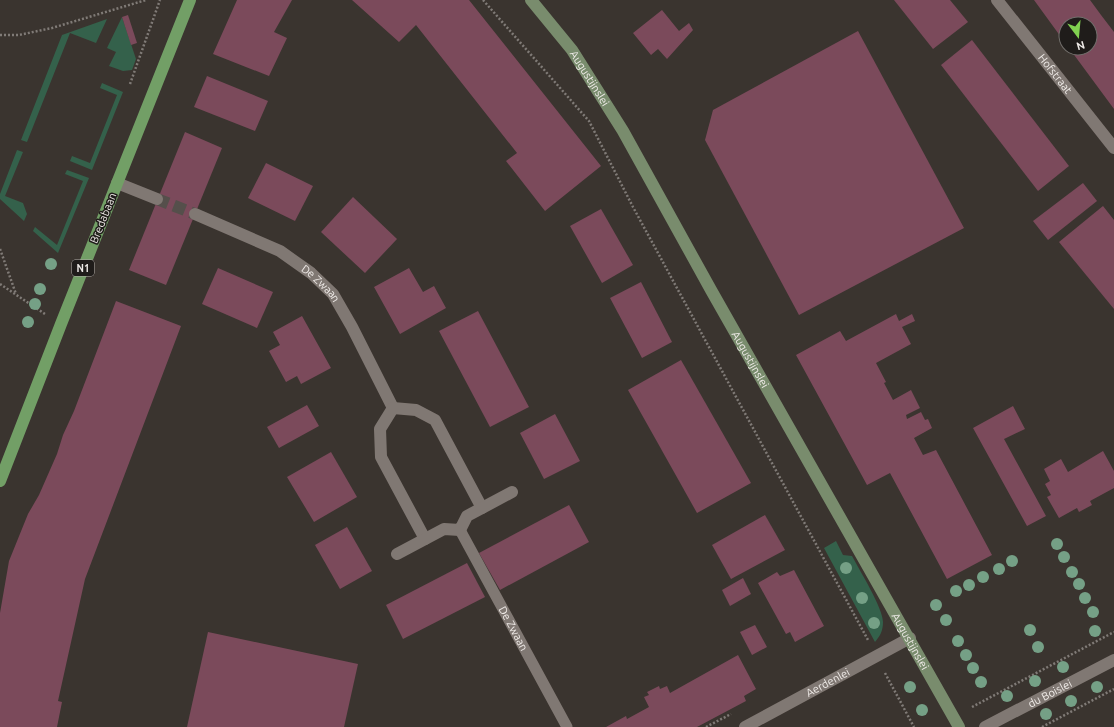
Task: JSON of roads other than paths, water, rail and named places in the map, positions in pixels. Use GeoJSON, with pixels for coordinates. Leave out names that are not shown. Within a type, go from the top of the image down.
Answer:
{"type":"FeatureCollection","features":[{"type":"Feature","properties":{"kind":"main road","name":"Bredabaan"},"geometry":{"type":"LineString","coordinates":[[0,481],[60,324],[154,93],[190,0]]}},
{"type":"Feature","properties":{"kind":"street","name":"Augustijnslei"},"geometry":{"type":"LineString","coordinates":[[531,0],[572,50],[623,131],[711,290],[910,638],[959,727]]}},
{"type":"Feature","properties":{"kind":"street","name":"Hofstraat"},"geometry":{"type":"LineString","coordinates":[[998,0],[1114,148]]}},
{"type":"Feature","properties":{"kind":"street"},"geometry":{"type":"LineString","coordinates":[[117,183],[157,200]]}},
{"type":"Feature","properties":{"kind":"street","name":"De Zwaan"},"geometry":{"type":"LineString","coordinates":[[195,214],[280,251],[311,273],[333,294],[352,327],[393,408]]}},
{"type":"Feature","properties":{"kind":"street"},"geometry":{"type":"LineString","coordinates":[[425,539],[381,457],[380,429],[393,408],[416,410],[435,420],[482,508]]}},
{"type":"Feature","properties":{"kind":"street"},"geometry":{"type":"LineString","coordinates":[[397,554],[444,529],[460,530],[467,516],[512,492]]}},
{"type":"Feature","properties":{"kind":"street","name":"Aerdenlei"},"geometry":{"type":"LineString","coordinates":[[745,727],[910,638]]}},
{"type":"Feature","properties":{"kind":"street","name":"du Boislei"},"geometry":{"type":"LineString","coordinates":[[986,727],[1114,660]]}},
{"type":"Feature","properties":{"kind":"lane","name":"De Zwaan"},"geometry":{"type":"LineString","coordinates":[[460,530],[567,727]]}},
{"type":"Feature","properties":{"kind":"tunnel"},"geometry":{"type":"LineString","coordinates":[[157,199],[195,214]]}}]}
